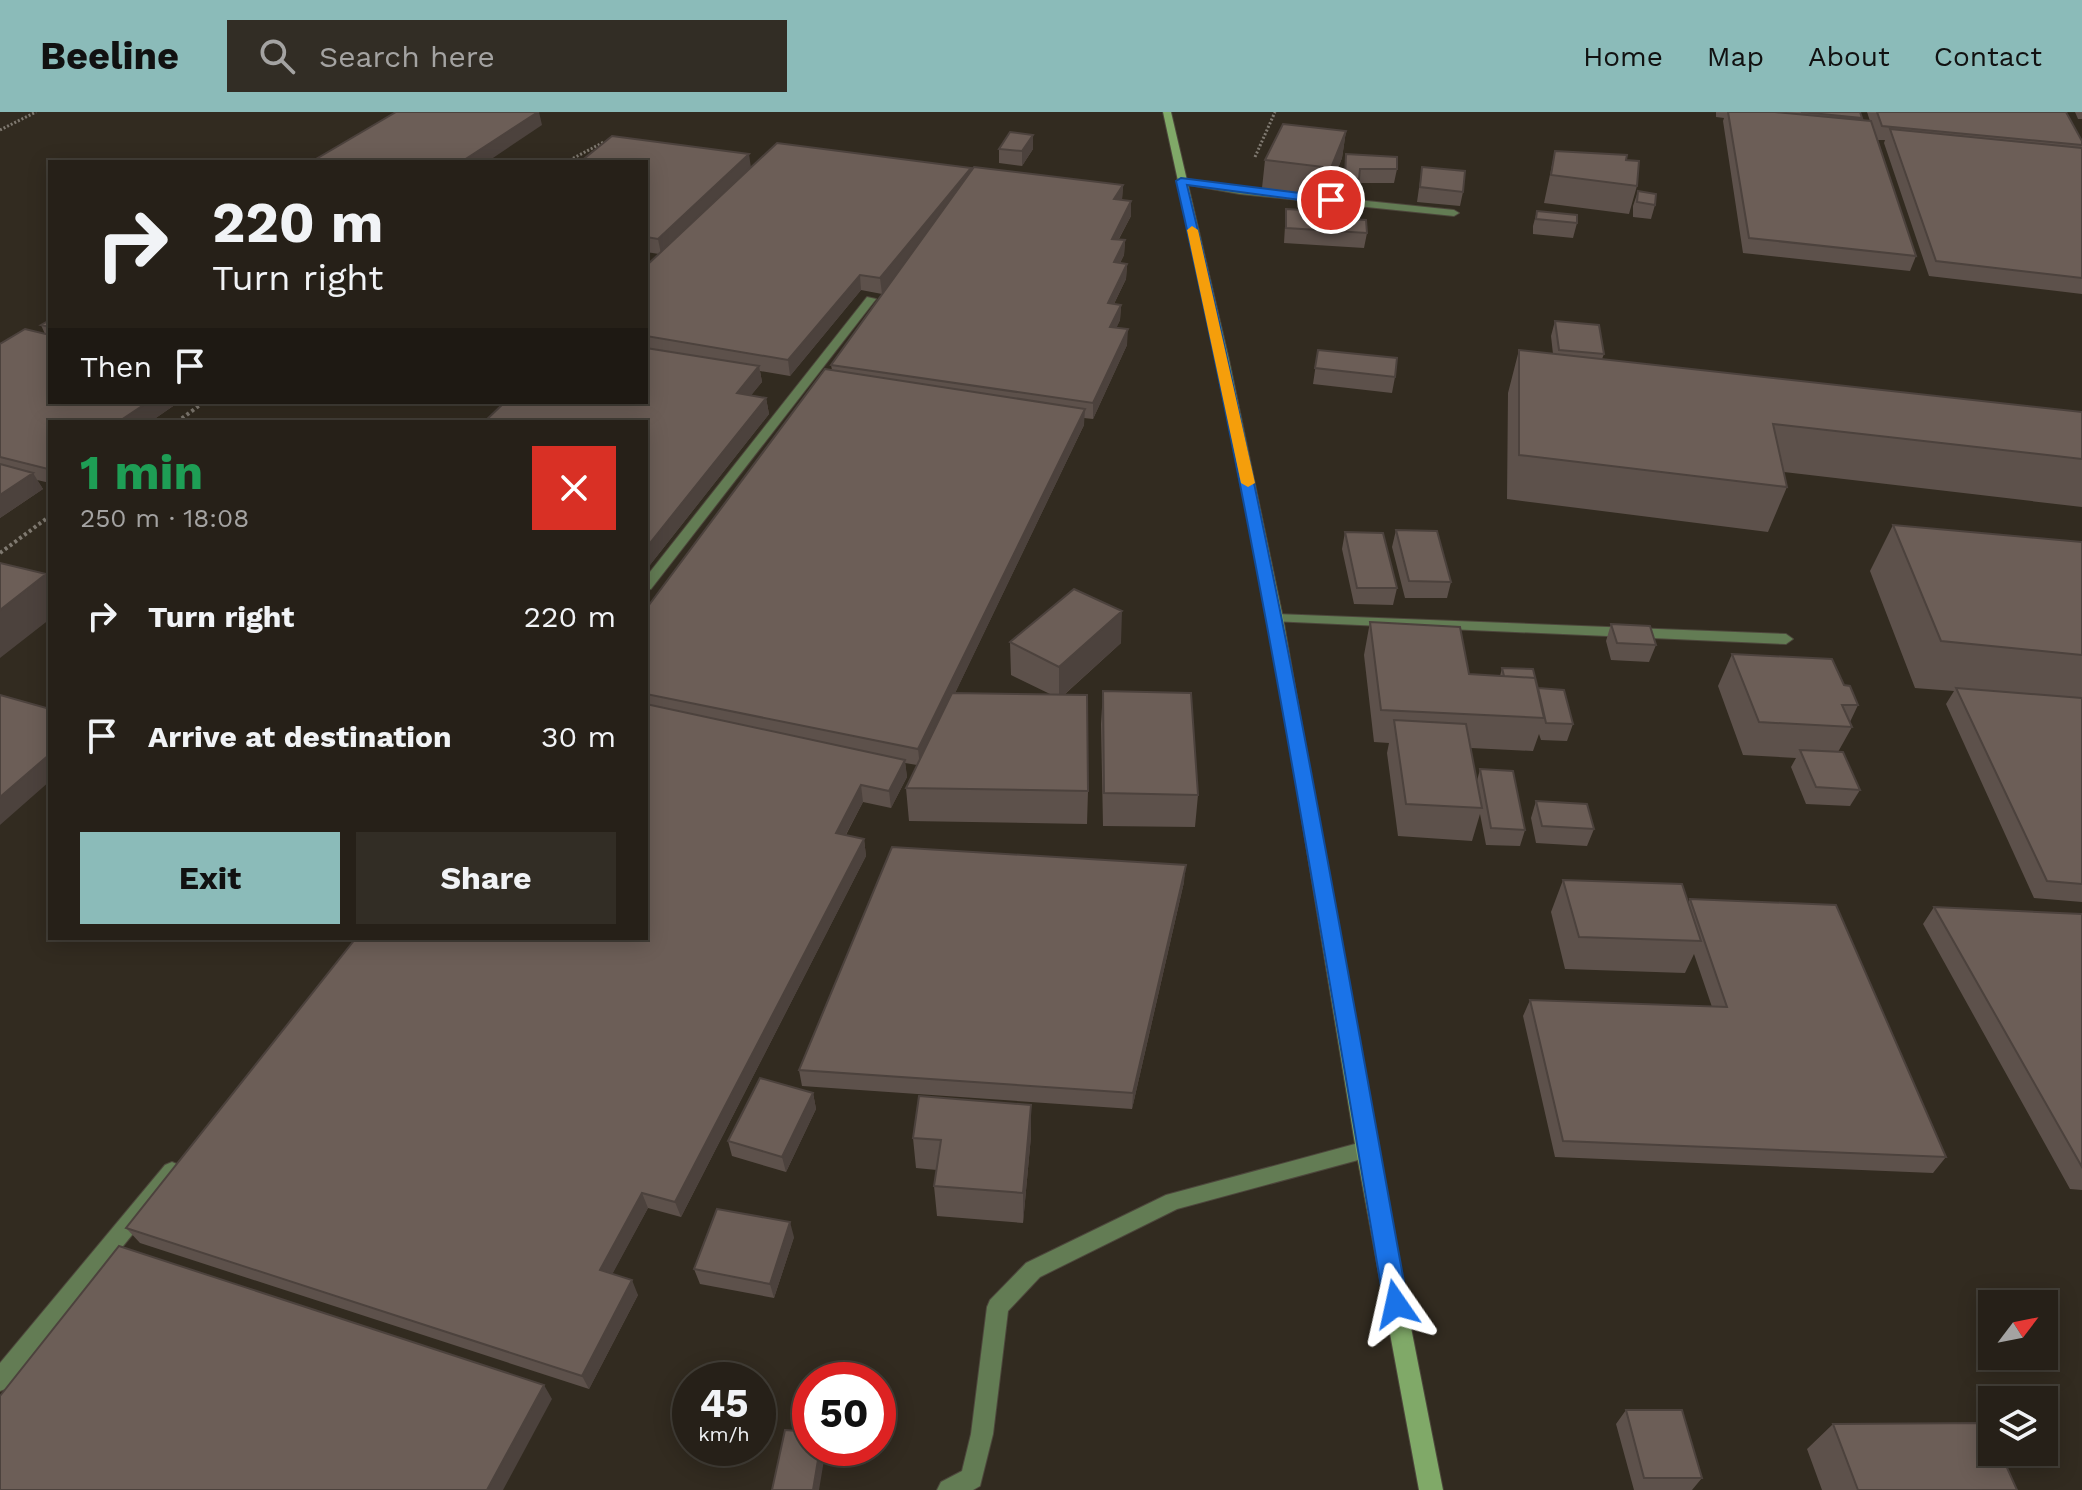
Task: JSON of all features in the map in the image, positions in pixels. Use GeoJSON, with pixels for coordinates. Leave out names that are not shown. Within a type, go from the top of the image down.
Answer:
{"type":"FeatureCollection","features":[{"type":"Feature","properties":{"kind":"main road"},"geometry":{"type":"LineString","coordinates":[[1167,112],[1223,360],[1276,618],[1366,1150],[1431,1490]]}},
{"type":"Feature","properties":{"kind":"street"},"geometry":{"type":"LineString","coordinates":[[1181,181],[1240,191],[1454,213]]}},
{"type":"Feature","properties":{"kind":"street"},"geometry":{"type":"LineString","coordinates":[[648,583],[871,299]]}},
{"type":"Feature","properties":{"kind":"street"},"geometry":{"type":"LineString","coordinates":[[1276,618],[1786,639]]}},
{"type":"Feature","properties":{"kind":"street"},"geometry":{"type":"LineString","coordinates":[[949,1490],[972,1478],[982,1434],[998,1307],[1033,1270],[1173,1201],[1366,1150]]}},
{"type":"Feature","properties":{"kind":"street"},"geometry":{"type":"LineString","coordinates":[[0,1380],[182,1159]]}},
{"type":"Feature","properties":{"kind":"path"},"geometry":{"type":"LineString","coordinates":[[0,130],[36,112]]}},
{"type":"Feature","properties":{"kind":"path"},"geometry":{"type":"LineString","coordinates":[[1240,191],[1275,112]]}},
{"type":"Feature","properties":{"kind":"path"},"geometry":{"type":"LineString","coordinates":[[570,160],[604,142]]}},
{"type":"Feature","properties":{"kind":"path"},"geometry":{"type":"LineString","coordinates":[[180,420],[201,404]]}},
{"type":"Feature","properties":{"kind":"path"},"geometry":{"type":"LineString","coordinates":[[0,553],[48,517]]}},
{"type":"Feature","properties":{"kind":"building"},"geometry":{"type":"Polygon","coordinates":[[[396,112],[538,112],[464,160],[314,160],[396,112]]]}},
{"type":"Feature","properties":{"kind":"building"},"geometry":{"type":"Polygon","coordinates":[[[1728,112],[1775,112],[1871,121],[1916,256],[1749,238],[1728,112]]]}},
{"type":"Feature","properties":{"kind":"building"},"geometry":{"type":"Polygon","coordinates":[[[1801,112],[1860,112],[1862,118],[1801,112]]]}},
{"type":"Feature","properties":{"kind":"building"},"geometry":{"type":"Polygon","coordinates":[[[1877,112],[2066,112],[2082,145],[1882,126],[1877,112]]]}},
{"type":"Feature","properties":{"kind":"building"},"geometry":{"type":"Polygon","coordinates":[[[1283,124],[1346,131],[1331,168],[1265,160],[1283,124]]]}},
{"type":"Feature","properties":{"kind":"building"},"geometry":{"type":"Polygon","coordinates":[[[1890,129],[2082,148],[2082,278],[1936,261],[1890,129]]]}},
{"type":"Feature","properties":{"kind":"building"},"geometry":{"type":"Polygon","coordinates":[[[1010,132],[1033,135],[1022,151],[999,149],[1010,132]]]}},
{"type":"Feature","properties":{"kind":"building"},"geometry":{"type":"Polygon","coordinates":[[[612,136],[749,154],[658,239],[648,237],[648,160],[582,160],[612,136]]]}},
{"type":"Feature","properties":{"kind":"building"},"geometry":{"type":"Polygon","coordinates":[[[777,143],[971,168],[880,278],[860,275],[788,360],[648,336],[648,264],[777,143]]]}},
{"type":"Feature","properties":{"kind":"building"},"geometry":{"type":"Polygon","coordinates":[[[1555,151],[1627,155],[1626,160],[1639,161],[1637,186],[1551,175],[1555,151]]]}},
{"type":"Feature","properties":{"kind":"building"},"geometry":{"type":"Polygon","coordinates":[[[1346,154],[1397,157],[1397,169],[1360,169],[1359,179],[1345,178],[1346,154]]]}},
{"type":"Feature","properties":{"kind":"building"},"geometry":{"type":"Polygon","coordinates":[[[974,167],[1123,185],[1114,199],[1131,201],[1112,239],[1125,240],[1114,262],[1127,264],[1108,303],[1121,305],[1110,327],[1128,329],[1093,403],[831,365],[974,167]]]}},
{"type":"Feature","properties":{"kind":"building"},"geometry":{"type":"Polygon","coordinates":[[[1422,167],[1465,171],[1463,192],[1420,187],[1422,167]]]}},
{"type":"Feature","properties":{"kind":"building"},"geometry":{"type":"Polygon","coordinates":[[[1638,191],[1656,194],[1655,205],[1637,202],[1638,191]]]}},
{"type":"Feature","properties":{"kind":"building"},"geometry":{"type":"Polygon","coordinates":[[[1286,209],[1336,212],[1336,218],[1366,220],[1367,233],[1286,228],[1286,209]]]}},
{"type":"Feature","properties":{"kind":"building"},"geometry":{"type":"Polygon","coordinates":[[[1537,211],[1577,215],[1577,223],[1536,219],[1537,211]]]}},
{"type":"Feature","properties":{"kind":"building"},"geometry":{"type":"Polygon","coordinates":[[[1555,321],[1599,325],[1604,354],[1559,350],[1555,321]]]}},
{"type":"Feature","properties":{"kind":"building"},"geometry":{"type":"Polygon","coordinates":[[[25,329],[48,335],[48,404],[145,404],[121,420],[48,420],[48,469],[0,457],[0,344],[25,329]]]}},
{"type":"Feature","properties":{"kind":"building"},"geometry":{"type":"Polygon","coordinates":[[[648,348],[759,366],[737,393],[766,398],[648,546],[648,420],[486,420],[503,404],[648,404],[648,348]]]}},
{"type":"Feature","properties":{"kind":"building"},"geometry":{"type":"Polygon","coordinates":[[[1318,350],[1397,358],[1395,377],[1315,368],[1318,350]]]}},
{"type":"Feature","properties":{"kind":"building"},"geometry":{"type":"Polygon","coordinates":[[[1519,350],[2082,412],[2082,459],[1773,424],[1787,487],[1519,455],[1519,350]]]}},
{"type":"Feature","properties":{"kind":"building"},"geometry":{"type":"Polygon","coordinates":[[[825,369],[1085,409],[918,749],[648,694],[648,606],[825,369]]]}},
{"type":"Feature","properties":{"kind":"building"},"geometry":{"type":"Polygon","coordinates":[[[0,464],[33,473],[0,495],[0,464]]]}},
{"type":"Feature","properties":{"kind":"building"},"geometry":{"type":"Polygon","coordinates":[[[1893,525],[2082,542],[2082,655],[1941,641],[1893,525]]]}},
{"type":"Feature","properties":{"kind":"building"},"geometry":{"type":"Polygon","coordinates":[[[1396,530],[1437,531],[1451,582],[1409,581],[1396,530]]]}},
{"type":"Feature","properties":{"kind":"building"},"geometry":{"type":"Polygon","coordinates":[[[1345,532],[1383,533],[1397,588],[1357,588],[1345,532]]]}},
{"type":"Feature","properties":{"kind":"building"},"geometry":{"type":"Polygon","coordinates":[[[0,563],[46,574],[0,610],[0,563]]]}},
{"type":"Feature","properties":{"kind":"building"},"geometry":{"type":"Polygon","coordinates":[[[1074,589],[1122,611],[1059,667],[1010,642],[1074,589]]]}},
{"type":"Feature","properties":{"kind":"building"},"geometry":{"type":"Polygon","coordinates":[[[1370,622],[1460,627],[1469,674],[1535,678],[1544,718],[1381,710],[1370,622]]]}},
{"type":"Feature","properties":{"kind":"building"},"geometry":{"type":"Polygon","coordinates":[[[1611,624],[1650,626],[1656,645],[1617,643],[1611,624]]]}},
{"type":"Feature","properties":{"kind":"building"},"geometry":{"type":"Polygon","coordinates":[[[1732,654],[1832,659],[1858,705],[1842,705],[1852,727],[1759,722],[1732,654]]]}},
{"type":"Feature","properties":{"kind":"building"},"geometry":{"type":"Polygon","coordinates":[[[1502,668],[1533,669],[1538,689],[1535,678],[1504,676],[1502,668]]]}},
{"type":"Feature","properties":{"kind":"building"},"geometry":{"type":"Polygon","coordinates":[[[1538,688],[1564,690],[1573,724],[1546,723],[1538,688]]]}},
{"type":"Feature","properties":{"kind":"building"},"geometry":{"type":"Polygon","coordinates":[[[1956,688],[2082,698],[2082,884],[2047,881],[1956,688]]]}},
{"type":"Feature","properties":{"kind":"building"},"geometry":{"type":"Polygon","coordinates":[[[1103,691],[1191,693],[1198,795],[1104,793],[1103,691]]]}},
{"type":"Feature","properties":{"kind":"building"},"geometry":{"type":"Polygon","coordinates":[[[952,693],[1087,695],[1088,791],[906,788],[952,693]]]}},
{"type":"Feature","properties":{"kind":"building"},"geometry":{"type":"Polygon","coordinates":[[[0,695],[48,708],[48,756],[0,797],[0,695]]]}},
{"type":"Feature","properties":{"kind":"building"},"geometry":{"type":"Polygon","coordinates":[[[648,704],[905,760],[889,791],[861,785],[836,833],[864,839],[675,1202],[642,1193],[600,1270],[632,1280],[582,1376],[126,1228],[354,940],[648,940],[648,704]]]}},
{"type":"Feature","properties":{"kind":"building"},"geometry":{"type":"Polygon","coordinates":[[[1394,720],[1466,724],[1482,808],[1406,804],[1394,720]]]}},
{"type":"Feature","properties":{"kind":"building"},"geometry":{"type":"Polygon","coordinates":[[[1800,750],[1843,752],[1860,790],[1816,787],[1800,750]]]}},
{"type":"Feature","properties":{"kind":"building"},"geometry":{"type":"Polygon","coordinates":[[[1480,769],[1513,771],[1525,830],[1491,828],[1480,769]]]}},
{"type":"Feature","properties":{"kind":"building"},"geometry":{"type":"Polygon","coordinates":[[[1536,801],[1587,804],[1594,829],[1542,826],[1536,801]]]}},
{"type":"Feature","properties":{"kind":"building"},"geometry":{"type":"Polygon","coordinates":[[[892,847],[1186,865],[1133,1093],[799,1070],[892,847]]]}},
{"type":"Feature","properties":{"kind":"building"},"geometry":{"type":"Polygon","coordinates":[[[1563,880],[1682,884],[1701,941],[1579,937],[1563,880]]]}},
{"type":"Feature","properties":{"kind":"building"},"geometry":{"type":"Polygon","coordinates":[[[1690,899],[1836,905],[1946,1157],[1563,1141],[1530,1000],[1727,1007],[1690,899]]]}},
{"type":"Feature","properties":{"kind":"building"},"geometry":{"type":"Polygon","coordinates":[[[1934,907],[2082,914],[2082,1167],[1934,907]]]}},
{"type":"Feature","properties":{"kind":"building"},"geometry":{"type":"Polygon","coordinates":[[[760,1078],[813,1093],[782,1157],[728,1141],[760,1078]]]}},
{"type":"Feature","properties":{"kind":"building"},"geometry":{"type":"Polygon","coordinates":[[[919,1096],[1031,1105],[1023,1193],[934,1186],[941,1140],[913,1138],[919,1096]]]}},
{"type":"Feature","properties":{"kind":"building"},"geometry":{"type":"Polygon","coordinates":[[[717,1209],[790,1222],[770,1284],[694,1269],[717,1209]]]}},
{"type":"Feature","properties":{"kind":"building"},"geometry":{"type":"Polygon","coordinates":[[[119,1246],[544,1385],[487,1490],[0,1490],[0,1396],[119,1246]]]}},
{"type":"Feature","properties":{"kind":"building"},"geometry":{"type":"Polygon","coordinates":[[[1626,1410],[1682,1410],[1702,1478],[1644,1478],[1626,1410]]]}},
{"type":"Feature","properties":{"kind":"building"},"geometry":{"type":"Polygon","coordinates":[[[1978,1423],[1978,1466],[2006,1466],[2017,1490],[1858,1490],[1833,1424],[1978,1423]]]}},
{"type":"Feature","properties":{"kind":"building"},"geometry":{"type":"Polygon","coordinates":[[[785,1430],[792,1431],[792,1466],[817,1466],[813,1490],[772,1490],[785,1430]]]}},
{"type":"Feature","properties":{"kind":"slow traffic"},"geometry":{"type":"LineString","coordinates":[[1192,230],[1248,483]]}},
{"type":"Feature","properties":{"kind":"route"},"geometry":{"type":"LineString","coordinates":[[1331,200],[1240,191],[1181,181],[1223,360],[1276,618],[1366,1150],[1396,1304]]}}]}
